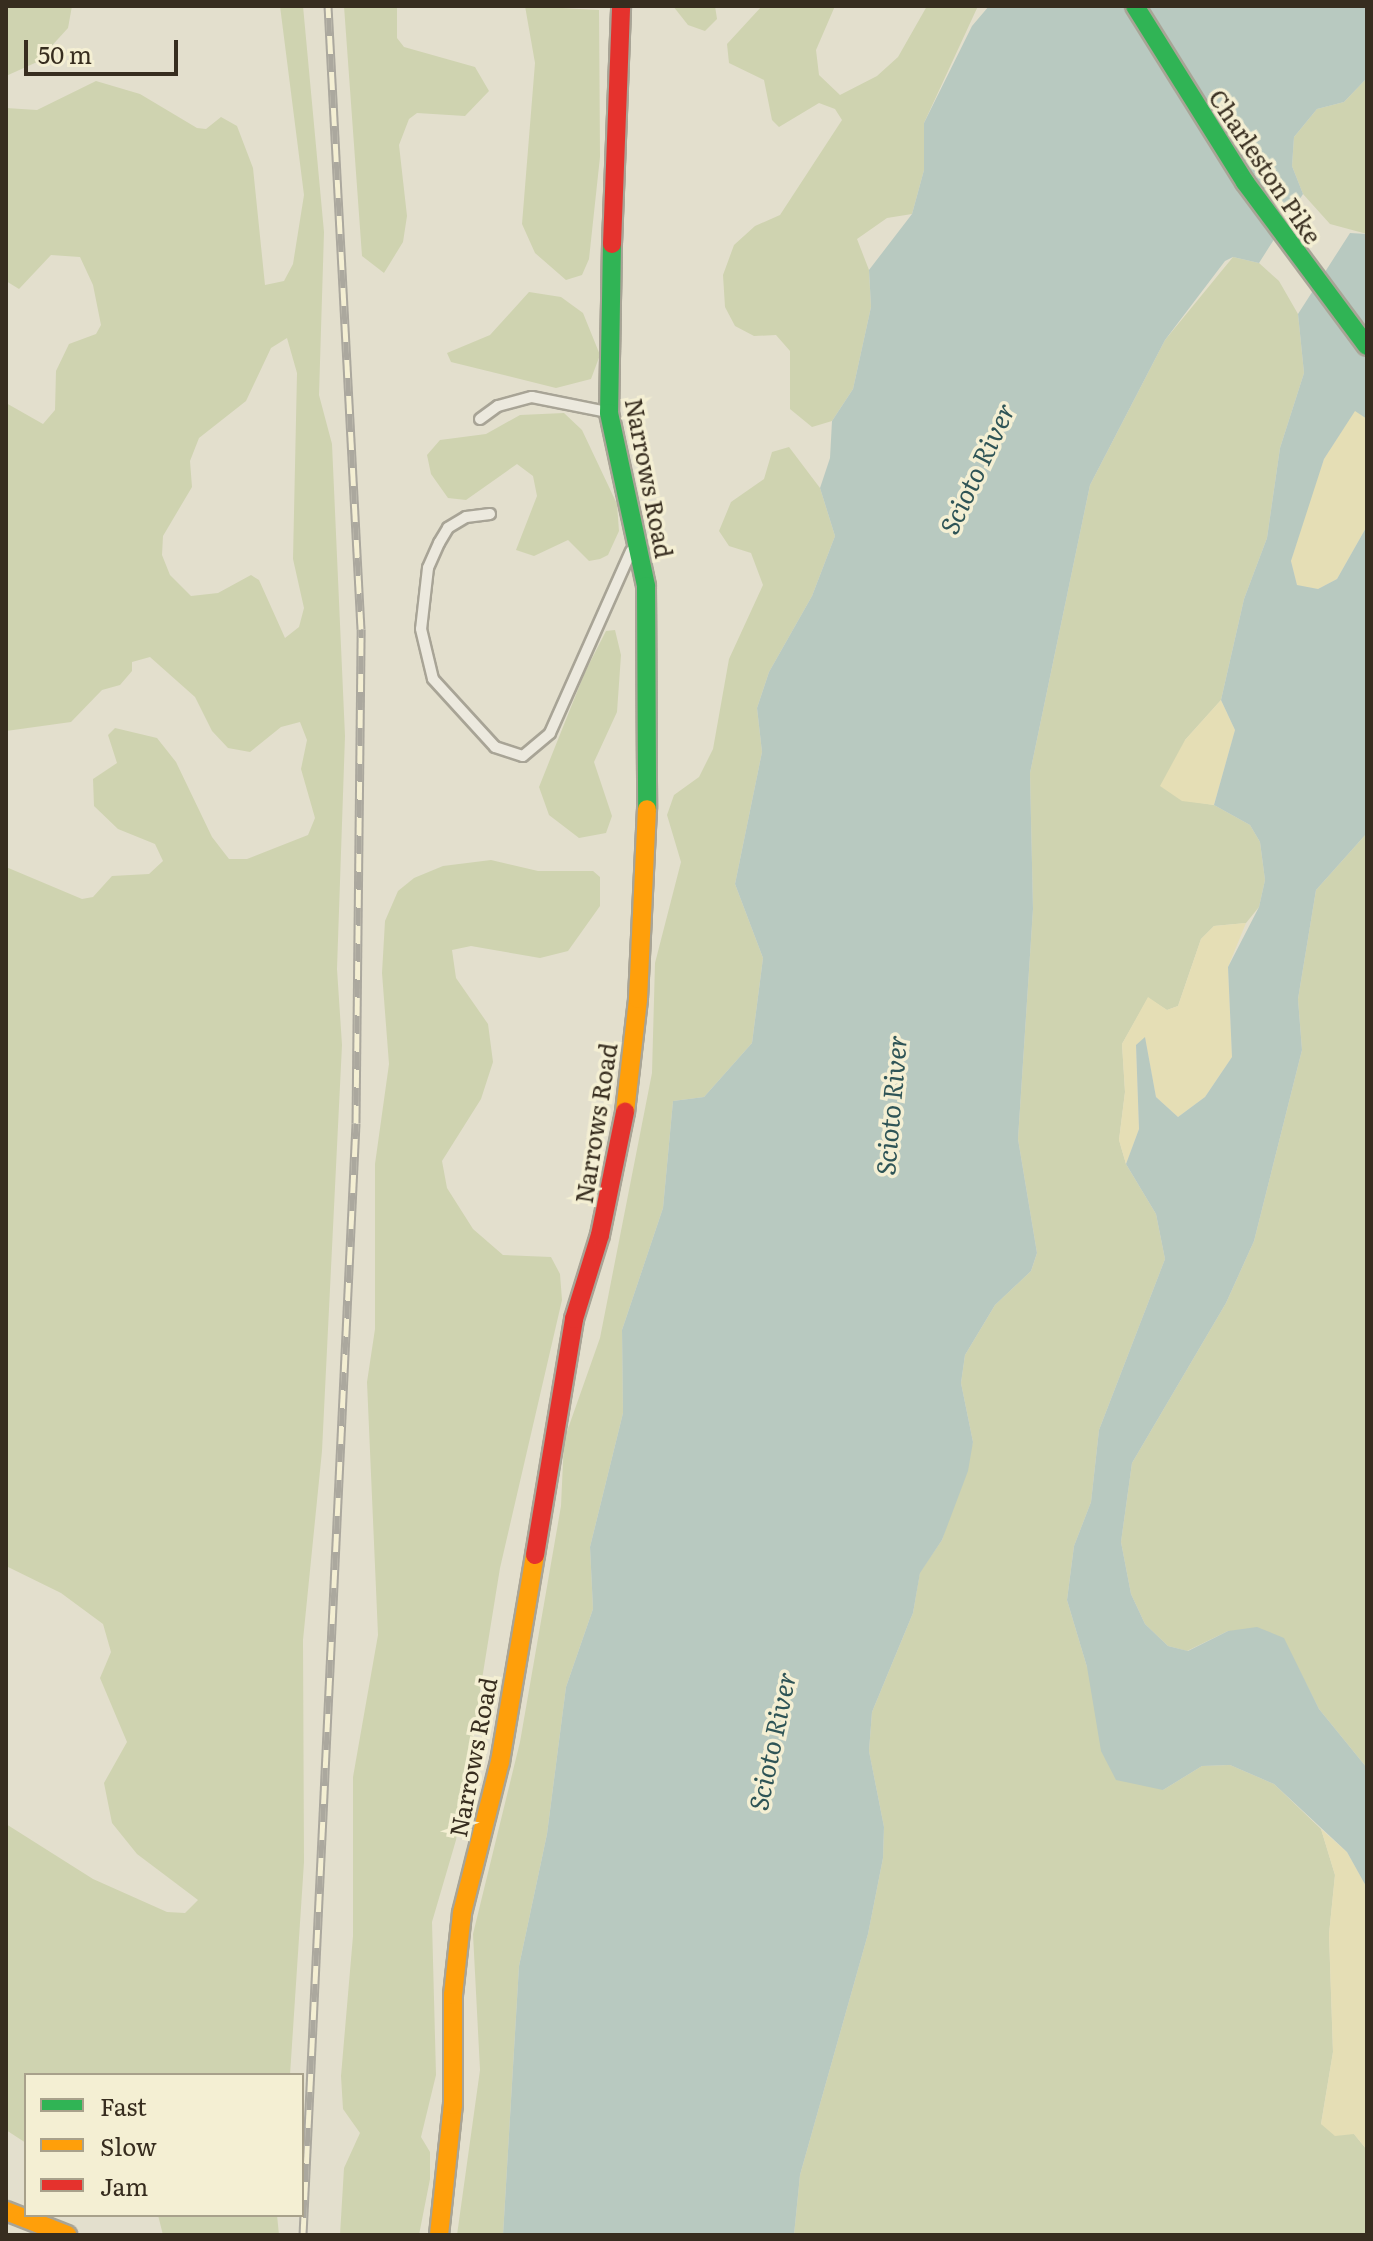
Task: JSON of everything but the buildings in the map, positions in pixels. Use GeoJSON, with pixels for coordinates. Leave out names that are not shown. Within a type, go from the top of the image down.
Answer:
{"type":"FeatureCollection","features":[{"type":"Feature","properties":{"kind":"street","name":"Narrows Road"},"geometry":{"type":"LineString","coordinates":[[439,2235],[453,2105],[453,1995],[462,1913],[500,1762],[574,1319],[600,1235],[623,1134],[638,999],[647,838],[646,586],[639,534],[609,413],[614,91],[621,6]]}},
{"type":"Feature","properties":{"kind":"street","name":"Charleston Pike"},"geometry":{"type":"LineString","coordinates":[[1135,6],[1245,182],[1367,346]]}},
{"type":"Feature","properties":{"kind":"street"},"geometry":{"type":"LineString","coordinates":[[6,2211],[67,2235]]}},
{"type":"Feature","properties":{"kind":"lane"},"geometry":{"type":"LineString","coordinates":[[480,419],[498,406],[532,397],[609,413]]}},
{"type":"Feature","properties":{"kind":"lane"},"geometry":{"type":"LineString","coordinates":[[490,514],[466,517],[448,528],[439,543],[428,568],[421,629],[433,679],[495,747],[523,756],[550,733],[639,534]]}},
{"type":"Feature","properties":{"kind":"green space"},"geometry":{"type":"Polygon","coordinates":[[[6,6],[72,6],[68,28],[37,62],[6,76],[6,6]]]}},
{"type":"Feature","properties":{"kind":"green space"},"geometry":{"type":"Polygon","coordinates":[[[280,6],[303,6],[324,232],[319,395],[332,444],[345,736],[337,969],[342,1045],[322,1451],[303,1640],[304,1862],[290,2073],[24,2073],[24,2142],[6,2130],[6,1824],[93,1879],[167,1912],[185,1913],[198,1900],[137,1854],[112,1823],[104,1783],[127,1742],[100,1678],[111,1652],[103,1624],[61,1593],[6,1566],[6,867],[82,899],[93,897],[112,876],[149,874],[163,861],[155,844],[118,829],[94,806],[93,779],[117,763],[108,735],[115,728],[157,738],[176,762],[212,837],[229,859],[247,859],[308,835],[315,818],[301,769],[307,740],[300,722],[281,727],[250,752],[228,748],[212,731],[195,697],[150,657],[132,662],[132,671],[120,685],[102,690],[71,722],[6,731],[6,403],[43,424],[55,410],[56,371],[69,344],[96,334],[101,325],[93,285],[80,257],[51,255],[19,289],[6,281],[6,108],[37,110],[96,81],[140,94],[197,128],[206,129],[221,117],[237,126],[253,168],[265,285],[284,281],[293,264],[304,195],[280,6]],[[287,338],[271,348],[246,401],[199,438],[190,461],[192,487],[163,536],[162,555],[170,575],[191,596],[218,593],[251,575],[259,580],[285,638],[299,627],[304,608],[293,559],[297,373],[287,338]]]}},
{"type":"Feature","properties":{"kind":"green space"},"geometry":{"type":"Polygon","coordinates":[[[344,6],[397,6],[397,38],[404,47],[475,67],[489,91],[465,116],[417,113],[409,119],[399,145],[407,216],[403,242],[384,273],[362,256],[344,6]]]}},
{"type":"Feature","properties":{"kind":"green space"},"geometry":{"type":"Polygon","coordinates":[[[525,6],[599,10],[600,157],[589,259],[582,275],[566,280],[535,253],[522,224],[535,63],[525,6]]]}},
{"type":"Feature","properties":{"kind":"green space"},"geometry":{"type":"Polygon","coordinates":[[[673,6],[715,6],[717,19],[705,31],[688,25],[673,6]]]}},
{"type":"Feature","properties":{"kind":"green space"},"geometry":{"type":"Polygon","coordinates":[[[762,6],[835,6],[816,50],[819,75],[840,95],[877,76],[898,57],[927,6],[978,6],[924,123],[924,170],[912,214],[887,218],[857,239],[869,270],[871,307],[853,389],[832,421],[812,427],[790,409],[790,351],[776,335],[754,336],[735,326],[725,307],[723,275],[734,245],[755,226],[780,215],[842,120],[835,109],[819,103],[779,127],[772,120],[764,80],[729,63],[727,44],[762,6]]]}},
{"type":"Feature","properties":{"kind":"green space"},"geometry":{"type":"Polygon","coordinates":[[[1367,71],[1367,234],[1330,224],[1303,194],[1292,166],[1294,137],[1317,109],[1344,102],[1366,79],[1367,71]]]}},
{"type":"Feature","properties":{"kind":"green space"},"geometry":{"type":"Polygon","coordinates":[[[1233,257],[1259,263],[1279,281],[1298,314],[1304,373],[1280,448],[1267,538],[1244,599],[1221,700],[1185,740],[1182,800],[1214,805],[1250,825],[1260,842],[1265,880],[1259,907],[1246,923],[1214,926],[1201,939],[1178,1006],[1167,1010],[1148,998],[1122,1044],[1125,1092],[1119,1140],[1126,1164],[1156,1214],[1165,1259],[1099,1430],[1091,1502],[1074,1546],[1067,1600],[1087,1667],[1163,1790],[1202,1766],[1230,1765],[1274,1784],[1321,1829],[1335,1875],[1329,1934],[1333,2052],[1321,2124],[1354,2134],[1367,2150],[1367,2235],[794,2235],[800,2175],[868,1934],[883,1858],[884,1827],[869,1751],[872,1712],[913,1613],[920,1572],[942,1540],[973,1442],[961,1383],[965,1355],[995,1305],[1031,1271],[1037,1253],[1018,1139],[1033,909],[1030,773],[1090,485],[1165,340],[1233,257]]]}},
{"type":"Feature","properties":{"kind":"green space"},"geometry":{"type":"Polygon","coordinates":[[[529,292],[561,297],[583,313],[600,355],[591,379],[556,388],[451,362],[447,353],[490,335],[529,292]]]}},
{"type":"Feature","properties":{"kind":"green space"},"geometry":{"type":"Polygon","coordinates":[[[564,413],[582,430],[617,504],[619,531],[608,555],[600,559],[589,561],[568,540],[534,556],[516,550],[537,496],[533,476],[517,464],[466,500],[448,498],[431,474],[427,455],[440,440],[486,434],[520,415],[564,413]]]}},
{"type":"Feature","properties":{"kind":"green space"},"geometry":{"type":"Polygon","coordinates":[[[789,447],[820,488],[835,536],[812,596],[769,672],[757,708],[762,752],[735,884],[763,958],[752,1043],[704,1097],[673,1101],[663,1208],[622,1330],[623,1413],[590,1547],[593,1609],[566,1687],[547,1834],[519,1966],[503,2235],[457,2235],[480,2070],[473,1934],[520,1742],[561,1506],[564,1440],[600,1338],[652,1073],[655,963],[681,862],[667,815],[674,795],[699,777],[713,749],[729,659],[763,585],[751,553],[729,546],[719,531],[731,502],[764,479],[772,452],[789,447]]]}},
{"type":"Feature","properties":{"kind":"green space"},"geometry":{"type":"Polygon","coordinates":[[[615,630],[621,655],[617,712],[594,762],[612,816],[606,833],[579,838],[549,815],[539,787],[585,672],[606,631],[615,630]]]}},
{"type":"Feature","properties":{"kind":"green space"},"geometry":{"type":"Polygon","coordinates":[[[1367,833],[1367,1768],[1319,1709],[1283,1638],[1228,1631],[1187,1651],[1168,1646],[1145,1624],[1131,1594],[1121,1542],[1132,1463],[1226,1303],[1254,1241],[1302,1050],[1298,999],[1316,890],[1367,833]]]}},
{"type":"Feature","properties":{"kind":"green space"},"geometry":{"type":"Polygon","coordinates":[[[491,860],[538,871],[593,871],[600,877],[600,906],[568,951],[540,958],[471,946],[452,950],[456,978],[488,1024],[493,1062],[481,1099],[442,1161],[447,1188],[473,1229],[503,1255],[551,1257],[560,1274],[562,1300],[500,1568],[456,1840],[432,1922],[436,2075],[421,2137],[430,2152],[430,2179],[419,2235],[340,2235],[344,2168],[360,2133],[343,2109],[341,2076],[353,1936],[353,1777],[378,1635],[367,1382],[375,1329],[375,1164],[389,1064],[382,973],[385,921],[398,891],[414,878],[443,866],[491,860]]]}},
{"type":"Feature","properties":{"kind":"green space"},"geometry":{"type":"Polygon","coordinates":[[[158,2217],[277,2217],[279,2235],[163,2235],[158,2217]]]}},
{"type":"Feature","properties":{"kind":"sand"},"geometry":{"type":"Polygon","coordinates":[[[1355,410],[1367,419],[1367,526],[1337,579],[1318,589],[1297,586],[1291,561],[1307,508],[1324,459],[1355,410]]]}},
{"type":"Feature","properties":{"kind":"sand"},"geometry":{"type":"Polygon","coordinates":[[[1221,700],[1235,730],[1214,805],[1182,801],[1160,786],[1185,740],[1221,700]]]}},
{"type":"Feature","properties":{"kind":"sand"},"geometry":{"type":"Polygon","coordinates":[[[1246,923],[1228,967],[1232,1057],[1205,1097],[1178,1117],[1156,1097],[1145,1038],[1136,1045],[1139,1129],[1126,1164],[1119,1140],[1125,1092],[1122,1044],[1148,997],[1167,1010],[1178,1006],[1201,939],[1214,926],[1246,923]]]}},
{"type":"Feature","properties":{"kind":"sand"},"geometry":{"type":"Polygon","coordinates":[[[1321,1829],[1347,1852],[1367,1888],[1367,2150],[1354,2134],[1335,2136],[1321,2124],[1333,2052],[1329,1934],[1335,1875],[1321,1829]]]}},
{"type":"Feature","properties":{"kind":"water","name":"Scioto River"},"geometry":{"type":"Polygon","coordinates":[[[989,6],[1367,6],[1366,79],[1344,102],[1317,109],[1294,137],[1292,166],[1303,194],[1259,263],[1233,257],[1225,261],[1165,340],[1090,485],[1030,773],[1033,909],[1018,1139],[1037,1253],[1031,1271],[995,1305],[965,1355],[961,1383],[973,1442],[968,1471],[942,1540],[920,1573],[913,1613],[872,1712],[869,1751],[884,1827],[883,1858],[868,1934],[800,2175],[794,2235],[503,2235],[519,1966],[547,1834],[566,1687],[593,1609],[590,1547],[623,1413],[622,1330],[663,1208],[673,1101],[704,1097],[752,1043],[763,958],[735,884],[762,752],[757,708],[769,672],[812,596],[835,536],[820,488],[830,458],[832,421],[853,389],[871,307],[869,270],[912,214],[924,170],[924,123],[972,26],[989,6]]]}},
{"type":"Feature","properties":{"kind":"water"},"geometry":{"type":"Polygon","coordinates":[[[1350,233],[1367,234],[1367,419],[1355,411],[1324,459],[1291,561],[1297,585],[1318,589],[1337,579],[1367,526],[1367,833],[1316,890],[1298,999],[1302,1050],[1254,1241],[1226,1303],[1132,1463],[1121,1542],[1131,1594],[1145,1624],[1168,1646],[1188,1651],[1228,1631],[1257,1627],[1284,1638],[1319,1709],[1367,1768],[1367,1888],[1347,1852],[1274,1784],[1230,1765],[1202,1766],[1163,1790],[1116,1780],[1101,1751],[1087,1667],[1067,1600],[1074,1546],[1091,1502],[1099,1430],[1165,1259],[1156,1214],[1126,1164],[1139,1129],[1136,1045],[1145,1037],[1156,1097],[1178,1117],[1205,1097],[1232,1057],[1228,967],[1259,907],[1265,880],[1260,842],[1250,825],[1214,805],[1235,730],[1221,700],[1244,599],[1267,538],[1280,448],[1304,373],[1298,314],[1350,233]]]}},
{"type":"Feature","properties":{"kind":"railway"},"geometry":{"type":"LineString","coordinates":[[304,2214],[356,1123],[361,629],[328,6]]}},
{"type":"Feature","properties":{"kind":"railway"},"geometry":{"type":"LineString","coordinates":[[303,2235],[304,2217]]}},
{"type":"Feature","properties":{"kind":"traffic: fast"},"geometry":{"type":"LineString","coordinates":[[1135,6],[1245,182],[1367,346]]}},
{"type":"Feature","properties":{"kind":"traffic: fast"},"geometry":{"type":"LineString","coordinates":[[612,244],[609,413],[646,586],[647,809]]}},
{"type":"Feature","properties":{"kind":"traffic: slow"},"geometry":{"type":"LineString","coordinates":[[625,1112],[638,999],[647,809]]}},
{"type":"Feature","properties":{"kind":"traffic: slow"},"geometry":{"type":"LineString","coordinates":[[439,2235],[453,2105],[453,1995],[462,1913],[500,1762],[535,1555]]}},
{"type":"Feature","properties":{"kind":"traffic: slow"},"geometry":{"type":"LineString","coordinates":[[6,2211],[67,2235]]}},
{"type":"Feature","properties":{"kind":"traffic: jam"},"geometry":{"type":"LineString","coordinates":[[612,244],[621,6]]}},
{"type":"Feature","properties":{"kind":"traffic: jam"},"geometry":{"type":"LineString","coordinates":[[535,1555],[574,1319],[600,1235],[625,1112]]}}]}
